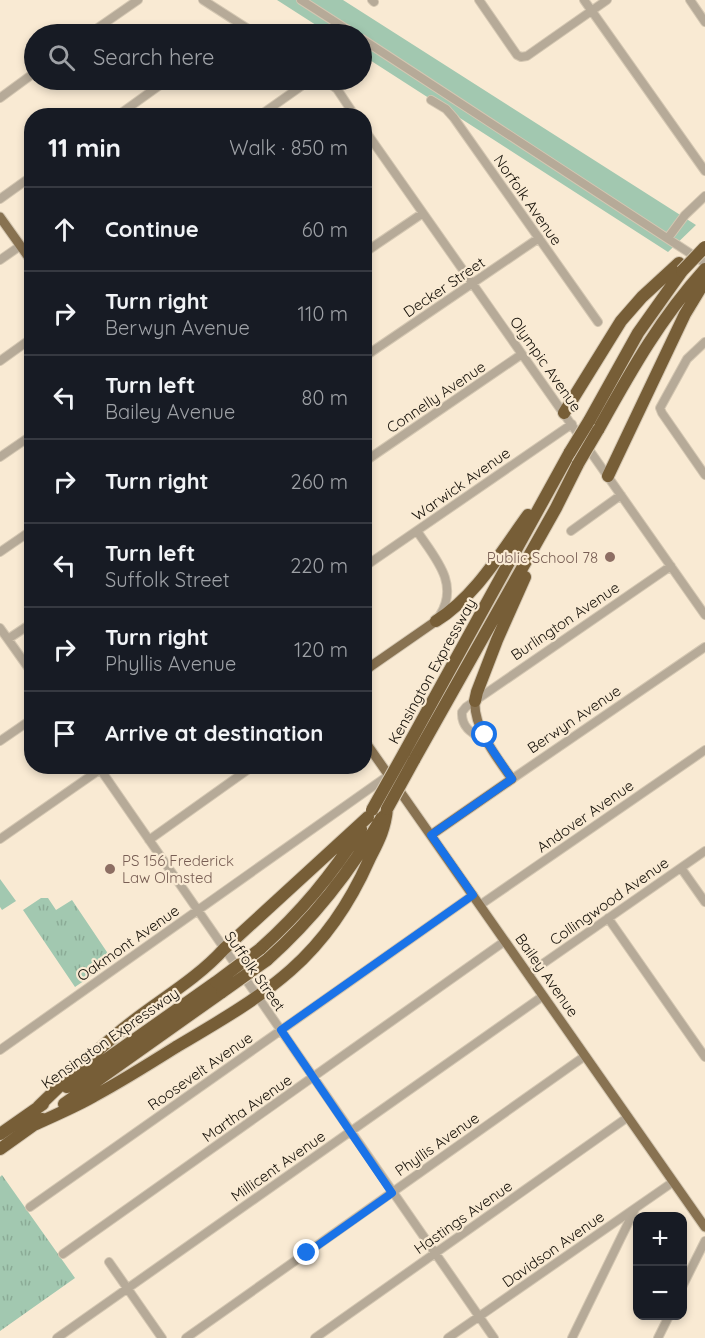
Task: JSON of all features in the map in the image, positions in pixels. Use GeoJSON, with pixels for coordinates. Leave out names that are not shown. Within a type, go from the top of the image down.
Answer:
{"type":"FeatureCollection","features":[{"type":"Feature","properties":{"kind":"highway"},"geometry":{"type":"LineString","coordinates":[[564,413],[621,321],[642,297],[705,246]]}},
{"type":"Feature","properties":{"kind":"highway","name":"Kensington Expressway"},"geometry":{"type":"LineString","coordinates":[[376,819],[387,809],[409,756],[556,508],[638,333],[681,267]]}},
{"type":"Feature","properties":{"kind":"highway"},"geometry":{"type":"LineString","coordinates":[[608,476],[702,278]]}},
{"type":"Feature","properties":{"kind":"highway","name":"Kensington Expressway"},"geometry":{"type":"LineString","coordinates":[[0,1149],[263,955],[314,914],[336,888],[376,819],[570,452],[593,425],[673,305],[702,278]]}},
{"type":"Feature","properties":{"kind":"highway"},"geometry":{"type":"LineString","coordinates":[[436,621],[455,607],[478,583],[557,475]]}},
{"type":"Feature","properties":{"kind":"highway"},"geometry":{"type":"LineString","coordinates":[[475,701],[496,640],[556,508]]}},
{"type":"Feature","properties":{"kind":"highway"},"geometry":{"type":"LineString","coordinates":[[38,1107],[107,1042],[203,970],[224,949],[376,819]]}},
{"type":"Feature","properties":{"kind":"highway"},"geometry":{"type":"LineString","coordinates":[[36,1124],[92,1098],[223,1020],[258,997],[298,965],[327,934],[359,884],[376,819]]}},
{"type":"Feature","properties":{"kind":"highway","name":"Kensington Expressway"},"geometry":{"type":"LineString","coordinates":[[0,1134],[219,987]]}},
{"type":"Feature","properties":{"kind":"main road"},"geometry":{"type":"LineString","coordinates":[[0,217],[24,251]]}},
{"type":"Feature","properties":{"kind":"main road"},"geometry":{"type":"LineString","coordinates":[[372,665],[436,621]]}},
{"type":"Feature","properties":{"kind":"main road"},"geometry":{"type":"LineString","coordinates":[[475,701],[476,718],[487,742],[512,779]]}},
{"type":"Feature","properties":{"kind":"main road","name":"Bailey Avenue"},"geometry":{"type":"LineString","coordinates":[[372,751],[705,1227]]}},
{"type":"Feature","properties":{"kind":"main road","name":"Berwyn Avenue"},"geometry":{"type":"LineString","coordinates":[[431,835],[512,779]]}},
{"type":"Feature","properties":{"kind":"street"},"geometry":{"type":"LineString","coordinates":[[103,24],[138,0]]}},
{"type":"Feature","properties":{"kind":"street"},"geometry":{"type":"LineString","coordinates":[[203,0],[240,24]]}},
{"type":"Feature","properties":{"kind":"street"},"geometry":{"type":"LineString","coordinates":[[302,0],[339,24]]}},
{"type":"Feature","properties":{"kind":"street"},"geometry":{"type":"LineString","coordinates":[[479,0],[517,55],[524,57],[607,0]]}},
{"type":"Feature","properties":{"kind":"street"},"geometry":{"type":"LineString","coordinates":[[584,0],[705,171]]}},
{"type":"Feature","properties":{"kind":"street"},"geometry":{"type":"LineString","coordinates":[[690,0],[705,22]]}},
{"type":"Feature","properties":{"kind":"street"},"geometry":{"type":"LineString","coordinates":[[372,46],[705,263]]}},
{"type":"Feature","properties":{"kind":"street"},"geometry":{"type":"LineString","coordinates":[[0,98],[24,80]]}},
{"type":"Feature","properties":{"kind":"street"},"geometry":{"type":"LineString","coordinates":[[128,108],[153,90]]}},
{"type":"Feature","properties":{"kind":"street"},"geometry":{"type":"LineString","coordinates":[[270,108],[296,90]]}},
{"type":"Feature","properties":{"kind":"street"},"geometry":{"type":"LineString","coordinates":[[337,90],[349,108]]}},
{"type":"Feature","properties":{"kind":"street","name":"Norfolk Avenue"},"geometry":{"type":"LineString","coordinates":[[431,100],[454,118],[598,322]]}},
{"type":"Feature","properties":{"kind":"street","name":"Olympic Avenue"},"geometry":{"type":"LineString","coordinates":[[372,145],[423,213],[705,615]]}},
{"type":"Feature","properties":{"kind":"street"},"geometry":{"type":"LineString","coordinates":[[0,199],[24,182]]}},
{"type":"Feature","properties":{"kind":"street"},"geometry":{"type":"LineString","coordinates":[[668,238],[685,214],[705,196]]}},
{"type":"Feature","properties":{"kind":"street"},"geometry":{"type":"LineString","coordinates":[[372,248],[423,213]]}},
{"type":"Feature","properties":{"kind":"street","name":"Decker Street"},"geometry":{"type":"LineString","coordinates":[[372,352],[539,238]]}},
{"type":"Feature","properties":{"kind":"street"},"geometry":{"type":"LineString","coordinates":[[0,260],[20,246]]}},
{"type":"Feature","properties":{"kind":"street"},"geometry":{"type":"LineString","coordinates":[[705,342],[687,359],[660,408],[705,475]]}},
{"type":"Feature","properties":{"kind":"street"},"geometry":{"type":"LineString","coordinates":[[0,361],[24,344]]}},
{"type":"Feature","properties":{"kind":"street","name":"Connelly Avenue"},"geometry":{"type":"LineString","coordinates":[[372,457],[522,354]]}},
{"type":"Feature","properties":{"kind":"street","name":"Warwick Avenue"},"geometry":{"type":"LineString","coordinates":[[372,562],[572,424]]}},
{"type":"Feature","properties":{"kind":"street"},"geometry":{"type":"LineString","coordinates":[[0,458],[24,441]]}},
{"type":"Feature","properties":{"kind":"street"},"geometry":{"type":"LineString","coordinates":[[571,531],[621,495]]}},
{"type":"Feature","properties":{"kind":"street"},"geometry":{"type":"LineString","coordinates":[[417,531],[441,567],[448,588],[447,601],[436,621]]}},
{"type":"Feature","properties":{"kind":"street"},"geometry":{"type":"LineString","coordinates":[[0,552],[24,536]]}},
{"type":"Feature","properties":{"kind":"street","name":"Burlington Avenue"},"geometry":{"type":"LineString","coordinates":[[475,701],[671,566]]}},
{"type":"Feature","properties":{"kind":"street"},"geometry":{"type":"LineString","coordinates":[[0,628],[24,662]]}},
{"type":"Feature","properties":{"kind":"street"},"geometry":{"type":"LineString","coordinates":[[8,639],[24,628]]}},
{"type":"Feature","properties":{"kind":"street","name":"Berwyn Avenue"},"geometry":{"type":"LineString","coordinates":[[512,779],[705,647]]}},
{"type":"Feature","properties":{"kind":"street"},"geometry":{"type":"LineString","coordinates":[[475,701],[462,712],[463,723],[466,729],[487,742]]}},
{"type":"Feature","properties":{"kind":"street"},"geometry":{"type":"LineString","coordinates":[[0,741],[24,724]]}},
{"type":"Feature","properties":{"kind":"street","name":"Andover Avenue"},"geometry":{"type":"LineString","coordinates":[[480,905],[705,750]]}},
{"type":"Feature","properties":{"kind":"street"},"geometry":{"type":"LineString","coordinates":[[0,839],[92,774]]}},
{"type":"Feature","properties":{"kind":"street","name":"Suffolk Street"},"geometry":{"type":"LineString","coordinates":[[105,774],[196,910],[494,1338]]}},
{"type":"Feature","properties":{"kind":"street"},"geometry":{"type":"LineString","coordinates":[[149,840],[242,774]]}},
{"type":"Feature","properties":{"kind":"street","name":"Oakmont Avenue"},"geometry":{"type":"LineString","coordinates":[[0,1050],[389,775]]}},
{"type":"Feature","properties":{"kind":"street","name":"Collingwood Avenue"},"geometry":{"type":"LineString","coordinates":[[528,974],[705,851]]}},
{"type":"Feature","properties":{"kind":"street"},"geometry":{"type":"LineString","coordinates":[[681,868],[705,902]]}},
{"type":"Feature","properties":{"kind":"street","name":"Roosevelt Avenue"},"geometry":{"type":"LineString","coordinates":[[30,1207],[473,895]]}},
{"type":"Feature","properties":{"kind":"street"},"geometry":{"type":"LineString","coordinates":[[608,918],[705,1057]]}},
{"type":"Feature","properties":{"kind":"street","name":"Martha Avenue"},"geometry":{"type":"LineString","coordinates":[[63,1254],[505,941]]}},
{"type":"Feature","properties":{"kind":"street","name":"Millicent Avenue"},"geometry":{"type":"LineString","coordinates":[[57,1338],[543,996]]}},
{"type":"Feature","properties":{"kind":"street","name":"Phyllis Avenue"},"geometry":{"type":"LineString","coordinates":[[186,1338],[585,1056]]}},
{"type":"Feature","properties":{"kind":"street","name":"Hastings Avenue"},"geometry":{"type":"LineString","coordinates":[[315,1338],[628,1117]]}},
{"type":"Feature","properties":{"kind":"street","name":"Davidson Avenue"},"geometry":{"type":"LineString","coordinates":[[448,1338],[673,1182]]}},
{"type":"Feature","properties":{"kind":"street"},"geometry":{"type":"LineString","coordinates":[[572,1338],[635,1208]]}},
{"type":"Feature","properties":{"kind":"street"},"geometry":{"type":"LineString","coordinates":[[687,1277],[705,1241]]}},
{"type":"Feature","properties":{"kind":"street"},"geometry":{"type":"LineString","coordinates":[[109,1262],[162,1338]]}},
{"type":"Feature","properties":{"kind":"street"},"geometry":{"type":"LineString","coordinates":[[658,1338],[667,1320]]}},
{"type":"Feature","properties":{"kind":"green space"},"geometry":{"type":"Polygon","coordinates":[[[277,0],[343,0],[696,225],[668,252],[372,61],[372,24],[314,24],[277,0]]]}},
{"type":"Feature","properties":{"kind":"green space"},"geometry":{"type":"Polygon","coordinates":[[[0,879],[16,901],[2,910],[0,907],[0,879]]]}},
{"type":"Feature","properties":{"kind":"green space"},"geometry":{"type":"Polygon","coordinates":[[[41,898],[48,898],[56,910],[72,900],[113,961],[75,987],[23,910],[41,898]]]}},
{"type":"Feature","properties":{"kind":"green space"},"geometry":{"type":"Polygon","coordinates":[[[2,1175],[75,1278],[0,1331],[0,1177],[2,1175]]]}},
{"type":"Feature","properties":{"kind":"place","name":"Public School 78"},"geometry":{"type":"Point","coordinates":[610,557]}},
{"type":"Feature","properties":{"kind":"place","name":"PS 156 Frederick Law Olmsted"},"geometry":{"type":"Point","coordinates":[110,869]}},
{"type":"Feature","properties":{"kind":"route"},"geometry":{"type":"LineString","coordinates":[[307,1253],[392,1193],[281,1030],[473,895],[431,835],[512,779],[487,742],[485,735]]}}]}
